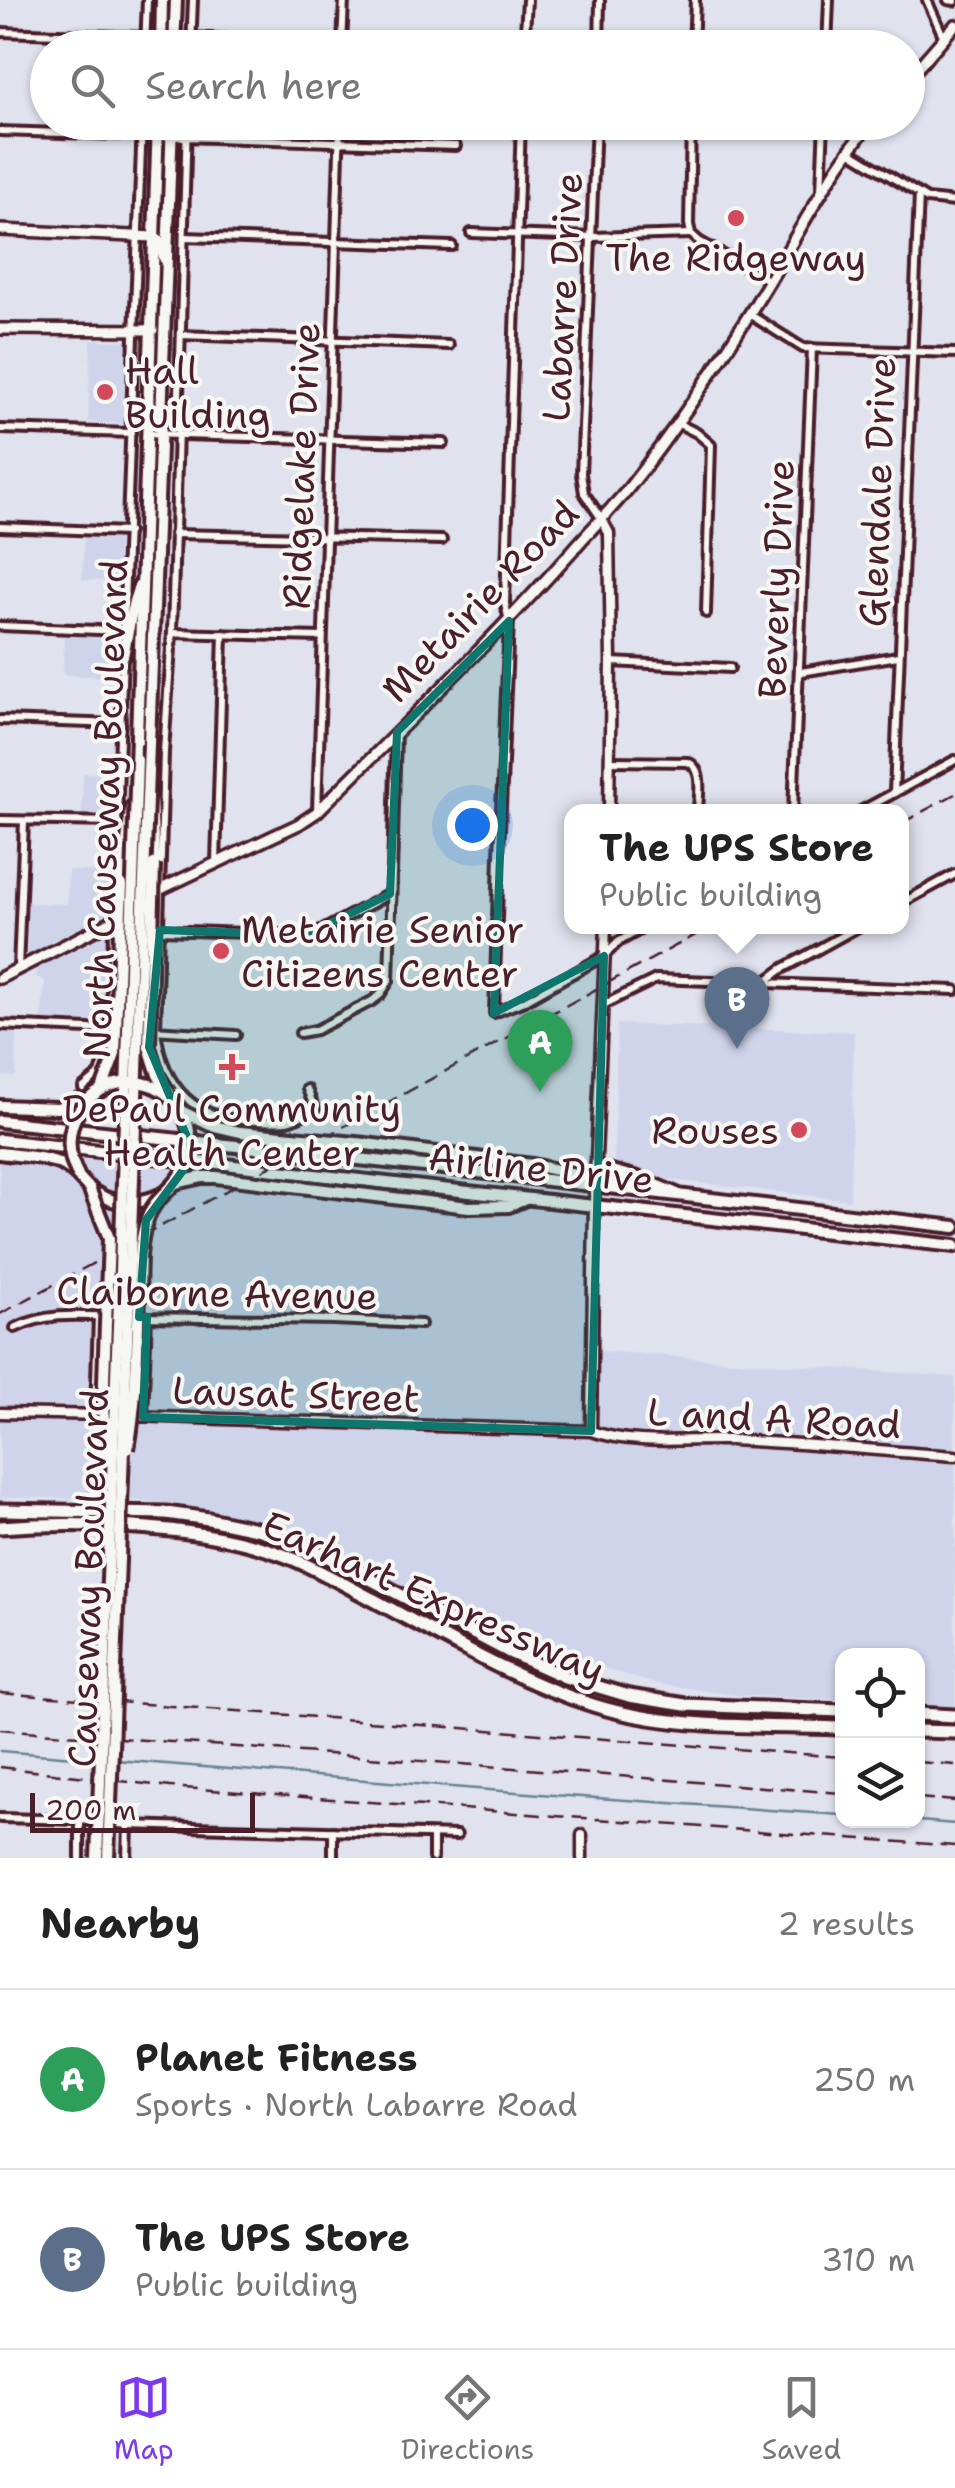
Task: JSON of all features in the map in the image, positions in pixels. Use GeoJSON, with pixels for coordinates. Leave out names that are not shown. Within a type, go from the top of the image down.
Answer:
{"type":"FeatureCollection","features":[{"type":"Feature","properties":{"kind":"highway"},"geometry":{"type":"LineString","coordinates":[[161,30],[162,0]]}},
{"type":"Feature","properties":{"kind":"highway"},"geometry":{"type":"LineString","coordinates":[[175,30],[176,0]]}},
{"type":"Feature","properties":{"kind":"highway","name":"North Causeway Boulevard"},"geometry":{"type":"LineString","coordinates":[[116,1501],[154,434],[151,331],[158,140]]}},
{"type":"Feature","properties":{"kind":"highway","name":"North Causeway Boulevard"},"geometry":{"type":"LineString","coordinates":[[143,744],[143,576],[164,312],[171,140]]}},
{"type":"Feature","properties":{"kind":"highway"},"geometry":{"type":"LineString","coordinates":[[123,656],[143,576]]}},
{"type":"Feature","properties":{"kind":"highway"},"geometry":{"type":"LineString","coordinates":[[102,1088],[115,1054],[122,885],[142,760]]}},
{"type":"Feature","properties":{"kind":"highway"},"geometry":{"type":"LineString","coordinates":[[0,1153],[68,1166],[100,1196],[124,1203],[150,1200],[162,1194],[184,1169],[190,1136],[158,1075],[150,1047],[154,864],[142,760]]}},
{"type":"Feature","properties":{"kind":"highway","name":"North Causeway Boulevard"},"geometry":{"type":"LineString","coordinates":[[130,1301],[142,760]]}},
{"type":"Feature","properties":{"kind":"highway"},"geometry":{"type":"LineString","coordinates":[[0,1106],[58,1108],[86,1092],[135,1082],[157,1089],[178,1107],[224,1129],[534,1165],[567,1172],[595,1187]]}},
{"type":"Feature","properties":{"kind":"highway"},"geometry":{"type":"LineString","coordinates":[[78,1175],[70,1155],[69,1134],[86,1092]]}},
{"type":"Feature","properties":{"kind":"highway","name":"Airline Drive"},"geometry":{"type":"LineString","coordinates":[[0,1121],[955,1226]]}},
{"type":"Feature","properties":{"kind":"highway","name":"Airline Drive"},"geometry":{"type":"LineString","coordinates":[[0,1140],[955,1246]]}},
{"type":"Feature","properties":{"kind":"highway"},"geometry":{"type":"LineString","coordinates":[[596,1167],[668,1188],[682,1197]]}},
{"type":"Feature","properties":{"kind":"highway"},"geometry":{"type":"LineString","coordinates":[[174,1184],[216,1177],[469,1207],[510,1206],[529,1198]]}},
{"type":"Feature","properties":{"kind":"highway"},"geometry":{"type":"LineString","coordinates":[[89,1188],[108,1238],[103,1410],[116,1501]]}},
{"type":"Feature","properties":{"kind":"highway"},"geometry":{"type":"LineString","coordinates":[[116,1501],[134,1416],[142,1244],[146,1220],[162,1194]]}},
{"type":"Feature","properties":{"kind":"highway"},"geometry":{"type":"LineString","coordinates":[[773,1225],[819,1224],[827,1221],[829,1213]]}},
{"type":"Feature","properties":{"kind":"highway","name":"Causeway Boulevard"},"geometry":{"type":"LineString","coordinates":[[97,1858],[130,1301]]}},
{"type":"Feature","properties":{"kind":"highway","name":"Causeway Boulevard"},"geometry":{"type":"LineString","coordinates":[[108,1858],[116,1501]]}},
{"type":"Feature","properties":{"kind":"highway","name":"Earhart Expressway"},"geometry":{"type":"LineString","coordinates":[[0,1510],[166,1513],[260,1530],[309,1547],[508,1652],[564,1677],[629,1696],[684,1705],[835,1711]]}},
{"type":"Feature","properties":{"kind":"highway","name":"Earhart Expressway"},"geometry":{"type":"LineString","coordinates":[[0,1527],[55,1524],[142,1528],[257,1546],[321,1572],[509,1673],[598,1706],[653,1718],[835,1728]]}},
{"type":"Feature","properties":{"kind":"highway"},"geometry":{"type":"LineString","coordinates":[[925,1714],[955,1716]]}},
{"type":"Feature","properties":{"kind":"highway"},"geometry":{"type":"LineString","coordinates":[[925,1731],[955,1732]]}},
{"type":"Feature","properties":{"kind":"main road"},"geometry":{"type":"LineString","coordinates":[[925,60],[955,25]]}},
{"type":"Feature","properties":{"kind":"main road","name":"Metairie Road"},"geometry":{"type":"LineString","coordinates":[[0,978],[114,922],[162,889],[317,812],[509,621],[627,490],[749,314],[856,140]]}},
{"type":"Feature","properties":{"kind":"main road"},"geometry":{"type":"LineString","coordinates":[[0,230],[154,237],[163,250],[166,271]]}},
{"type":"Feature","properties":{"kind":"main road"},"geometry":{"type":"LineString","coordinates":[[0,329],[151,331],[162,323],[164,312]]}},
{"type":"Feature","properties":{"kind":"street"},"geometry":{"type":"LineString","coordinates":[[146,30],[147,0]]}},
{"type":"Feature","properties":{"kind":"street"},"geometry":{"type":"LineString","coordinates":[[191,30],[193,0]]}},
{"type":"Feature","properties":{"kind":"street"},"geometry":{"type":"LineString","coordinates":[[343,30],[344,0]]}},
{"type":"Feature","properties":{"kind":"street"},"geometry":{"type":"LineString","coordinates":[[525,30],[527,0]]}},
{"type":"Feature","properties":{"kind":"street"},"geometry":{"type":"LineString","coordinates":[[599,30],[600,0]]}},
{"type":"Feature","properties":{"kind":"street"},"geometry":{"type":"LineString","coordinates":[[694,30],[695,0]]}},
{"type":"Feature","properties":{"kind":"street"},"geometry":{"type":"LineString","coordinates":[[828,30],[830,0]]}},
{"type":"Feature","properties":{"kind":"street"},"geometry":{"type":"LineString","coordinates":[[926,0],[944,38]]}},
{"type":"Feature","properties":{"kind":"street"},"geometry":{"type":"LineString","coordinates":[[0,32],[30,33]]}},
{"type":"Feature","properties":{"kind":"street"},"geometry":{"type":"LineString","coordinates":[[0,130],[30,131]]}},
{"type":"Feature","properties":{"kind":"street","name":"North Causeway Boulevard"},"geometry":{"type":"LineString","coordinates":[[86,1092],[106,1062],[110,1030],[141,140]]}},
{"type":"Feature","properties":{"kind":"street","name":"North Causeway Boulevard"},"geometry":{"type":"LineString","coordinates":[[186,140],[156,1030],[163,1065],[177,1090],[219,1118],[292,1122],[315,1109],[308,1089]]}},
{"type":"Feature","properties":{"kind":"street"},"geometry":{"type":"LineString","coordinates":[[262,140],[456,146]]}},
{"type":"Feature","properties":{"kind":"street","name":"Ridgelake Drive"},"geometry":{"type":"LineString","coordinates":[[317,812],[339,140]]}},
{"type":"Feature","properties":{"kind":"street"},"geometry":{"type":"LineString","coordinates":[[521,140],[494,1013],[524,1001],[604,956],[632,934]]}},
{"type":"Feature","properties":{"kind":"street","name":"Labarre Drive"},"geometry":{"type":"LineString","coordinates":[[596,140],[581,474],[584,494],[601,518]]}},
{"type":"Feature","properties":{"kind":"street"},"geometry":{"type":"LineString","coordinates":[[691,140],[691,234],[770,281]]}},
{"type":"Feature","properties":{"kind":"street"},"geometry":{"type":"LineString","coordinates":[[821,192],[823,140]]}},
{"type":"Feature","properties":{"kind":"street"},"geometry":{"type":"LineString","coordinates":[[848,150],[919,194],[955,202]]}},
{"type":"Feature","properties":{"kind":"street","name":"Glendale Drive"},"geometry":{"type":"LineString","coordinates":[[894,793],[919,194]]}},
{"type":"Feature","properties":{"kind":"street"},"geometry":{"type":"LineString","coordinates":[[472,233],[593,238],[691,234]]}},
{"type":"Feature","properties":{"kind":"street"},"geometry":{"type":"LineString","coordinates":[[184,237],[452,246]]}},
{"type":"Feature","properties":{"kind":"street"},"geometry":{"type":"LineString","coordinates":[[749,314],[801,348],[955,353]]}},
{"type":"Feature","properties":{"kind":"street"},"geometry":{"type":"LineString","coordinates":[[180,335],[449,345]]}},
{"type":"Feature","properties":{"kind":"street","name":"Beverly Drive"},"geometry":{"type":"LineString","coordinates":[[793,804],[812,348]]}},
{"type":"Feature","properties":{"kind":"street"},"geometry":{"type":"LineString","coordinates":[[676,422],[711,446],[706,613]]}},
{"type":"Feature","properties":{"kind":"street"},"geometry":{"type":"LineString","coordinates":[[0,429],[131,433]]}},
{"type":"Feature","properties":{"kind":"street"},"geometry":{"type":"LineString","coordinates":[[154,434],[444,443]]}},
{"type":"Feature","properties":{"kind":"street"},"geometry":{"type":"LineString","coordinates":[[601,518],[609,532],[610,804]]}},
{"type":"Feature","properties":{"kind":"street"},"geometry":{"type":"LineString","coordinates":[[0,527],[128,532]]}},
{"type":"Feature","properties":{"kind":"street"},"geometry":{"type":"LineString","coordinates":[[174,534],[442,540]]}},
{"type":"Feature","properties":{"kind":"street"},"geometry":{"type":"LineString","coordinates":[[0,626],[124,631]]}},
{"type":"Feature","properties":{"kind":"street"},"geometry":{"type":"LineString","coordinates":[[172,633],[322,637]]}},
{"type":"Feature","properties":{"kind":"street"},"geometry":{"type":"LineString","coordinates":[[216,863],[223,634]]}},
{"type":"Feature","properties":{"kind":"street"},"geometry":{"type":"LineString","coordinates":[[800,672],[898,656]]}},
{"type":"Feature","properties":{"kind":"street"},"geometry":{"type":"LineString","coordinates":[[611,662],[730,668]]}},
{"type":"Feature","properties":{"kind":"street"},"geometry":{"type":"LineString","coordinates":[[0,720],[121,724]]}},
{"type":"Feature","properties":{"kind":"street"},"geometry":{"type":"LineString","coordinates":[[300,1032],[316,1030],[372,1001],[389,981],[396,732]]}},
{"type":"Feature","properties":{"kind":"street"},"geometry":{"type":"LineString","coordinates":[[874,804],[955,760]]}},
{"type":"Feature","properties":{"kind":"street"},"geometry":{"type":"LineString","coordinates":[[610,761],[688,762],[698,772],[698,804]]}},
{"type":"Feature","properties":{"kind":"street"},"geometry":{"type":"LineString","coordinates":[[0,820],[118,822]]}},
{"type":"Feature","properties":{"kind":"street"},"geometry":{"type":"LineString","coordinates":[[18,970],[24,821]]}},
{"type":"Feature","properties":{"kind":"street"},"geometry":{"type":"LineString","coordinates":[[909,899],[955,874]]}},
{"type":"Feature","properties":{"kind":"street"},"geometry":{"type":"LineString","coordinates":[[160,930],[306,935],[390,894]]}},
{"type":"Feature","properties":{"kind":"street"},"geometry":{"type":"LineString","coordinates":[[591,1432],[594,1204],[605,934]]}},
{"type":"Feature","properties":{"kind":"street"},"geometry":{"type":"LineString","coordinates":[[765,982],[845,934]]}},
{"type":"Feature","properties":{"kind":"street"},"geometry":{"type":"LineString","coordinates":[[603,1005],[656,979],[955,990]]}},
{"type":"Feature","properties":{"kind":"street"},"geometry":{"type":"LineString","coordinates":[[0,1025],[236,1035]]}},
{"type":"Feature","properties":{"kind":"street","name":"Claiborne Avenue"},"geometry":{"type":"LineString","coordinates":[[15,1328],[34,1318],[71,1314],[421,1324]]}},
{"type":"Feature","properties":{"kind":"street"},"geometry":{"type":"LineString","coordinates":[[95,1414],[98,1316]]}},
{"type":"Feature","properties":{"kind":"street"},"geometry":{"type":"LineString","coordinates":[[143,1417],[147,1317]]}},
{"type":"Feature","properties":{"kind":"street","name":"Lausat Street"},"geometry":{"type":"LineString","coordinates":[[0,1413],[591,1432]]}},
{"type":"Feature","properties":{"kind":"street","name":"L and A Road"},"geometry":{"type":"LineString","coordinates":[[591,1432],[657,1440],[732,1440],[955,1456]]}},
{"type":"Feature","properties":{"kind":"street"},"geometry":{"type":"LineString","coordinates":[[0,1818],[457,1835]]}},
{"type":"Feature","properties":{"kind":"street","name":"Causeway Boulevard"},"geometry":{"type":"LineString","coordinates":[[80,1820],[80,1858]]}},
{"type":"Feature","properties":{"kind":"street"},"geometry":{"type":"LineString","coordinates":[[127,1858],[128,1825]]}},
{"type":"Feature","properties":{"kind":"street"},"geometry":{"type":"LineString","coordinates":[[332,1831],[332,1858]]}},
{"type":"Feature","properties":{"kind":"street"},"geometry":{"type":"LineString","coordinates":[[433,1835],[433,1858]]}},
{"type":"Feature","properties":{"kind":"street"},"geometry":{"type":"LineString","coordinates":[[582,1835],[582,1858]]}},
{"type":"Feature","properties":{"kind":"highlighted area"},"geometry":{"type":"Polygon","coordinates":[[[509,621],[494,1013],[604,956],[591,1431],[143,1417],[147,1317],[139,1317],[146,1220],[184,1169],[190,1144],[149,1047],[160,930],[306,935],[390,894],[397,732],[509,621]]]}},
{"type":"Feature","properties":{"kind":"shaded area"},"geometry":{"type":"Polygon","coordinates":[[[91,340],[126,341],[123,424],[88,422],[91,340]]]}},
{"type":"Feature","properties":{"kind":"shaded area"},"geometry":{"type":"Polygon","coordinates":[[[84,538],[118,539],[117,581],[82,580],[84,538]]]}},
{"type":"Feature","properties":{"kind":"shaded area"},"geometry":{"type":"Polygon","coordinates":[[[64,636],[115,638],[113,677],[63,675],[64,636]]]}},
{"type":"Feature","properties":{"kind":"shaded area"},"geometry":{"type":"Polygon","coordinates":[[[83,773],[110,774],[109,816],[82,815],[83,773]]]}},
{"type":"Feature","properties":{"kind":"shaded area"},"geometry":{"type":"Polygon","coordinates":[[[68,870],[107,872],[106,917],[27,956],[28,903],[67,904],[68,870]]]}},
{"type":"Feature","properties":{"kind":"shaded area"},"geometry":{"type":"Polygon","coordinates":[[[108,929],[103,1022],[41,1020],[45,981],[37,977],[35,967],[108,929]]]}},
{"type":"Feature","properties":{"kind":"shaded area"},"geometry":{"type":"Polygon","coordinates":[[[617,1024],[854,1032],[850,1200],[671,1180],[614,1165],[617,1024]]]}},
{"type":"Feature","properties":{"kind":"shaded area"},"geometry":{"type":"Polygon","coordinates":[[[0,1028],[17,1028],[16,1077],[0,1076],[0,1028]]]}},
{"type":"Feature","properties":{"kind":"shaded area"},"geometry":{"type":"Polygon","coordinates":[[[0,1155],[91,1160],[588,1215],[586,1350],[955,1377],[955,1706],[925,1704],[925,1648],[835,1648],[835,1700],[734,1695],[652,1683],[526,1644],[295,1530],[214,1510],[135,1500],[0,1499],[0,1155]]]}},
{"type":"Feature","properties":{"kind":"waterway"},"geometry":{"type":"LineString","coordinates":[[0,1751],[98,1759]]}},
{"type":"Feature","properties":{"kind":"waterway"},"geometry":{"type":"LineString","coordinates":[[116,1760],[835,1815]]}},
{"type":"Feature","properties":{"kind":"waterway"},"geometry":{"type":"LineString","coordinates":[[925,1822],[955,1824]]}},
{"type":"Feature","properties":{"kind":"railway"},"geometry":{"type":"LineString","coordinates":[[909,819],[955,794]]}},
{"type":"Feature","properties":{"kind":"railway"},"geometry":{"type":"LineString","coordinates":[[0,1314],[697,934]]}},
{"type":"Feature","properties":{"kind":"railway"},"geometry":{"type":"LineString","coordinates":[[0,1693],[835,1756]]}},
{"type":"Feature","properties":{"kind":"railway"},"geometry":{"type":"LineString","coordinates":[[0,1729],[835,1792]]}},
{"type":"Feature","properties":{"kind":"railway"},"geometry":{"type":"LineString","coordinates":[[925,1763],[955,1765]]}},
{"type":"Feature","properties":{"kind":"railway"},"geometry":{"type":"LineString","coordinates":[[0,1767],[171,1787],[955,1846]]}},
{"type":"Feature","properties":{"kind":"railway"},"geometry":{"type":"LineString","coordinates":[[925,1799],[955,1801]]}},
{"type":"Feature","properties":{"kind":"place","name":"The Ridgeway"},"geometry":{"type":"Point","coordinates":[736,218]}},
{"type":"Feature","properties":{"kind":"place","name":"Hall Building"},"geometry":{"type":"Point","coordinates":[105,392]}},
{"type":"Feature","properties":{"kind":"place","name":"Metairie Senior Citizens Center"},"geometry":{"type":"Point","coordinates":[221,951]}},
{"type":"Feature","properties":{"kind":"place","name":"The UPS Store"},"geometry":{"type":"Point","coordinates":[737,1049]}},
{"type":"Feature","properties":{"kind":"place","name":"DePaul Community Health Center"},"geometry":{"type":"Point","coordinates":[232,1067]}},
{"type":"Feature","properties":{"kind":"place","name":"Planet Fitness"},"geometry":{"type":"Point","coordinates":[540,1092]}},
{"type":"Feature","properties":{"kind":"place","name":"Rouses"},"geometry":{"type":"Point","coordinates":[799,1130]}}]}
